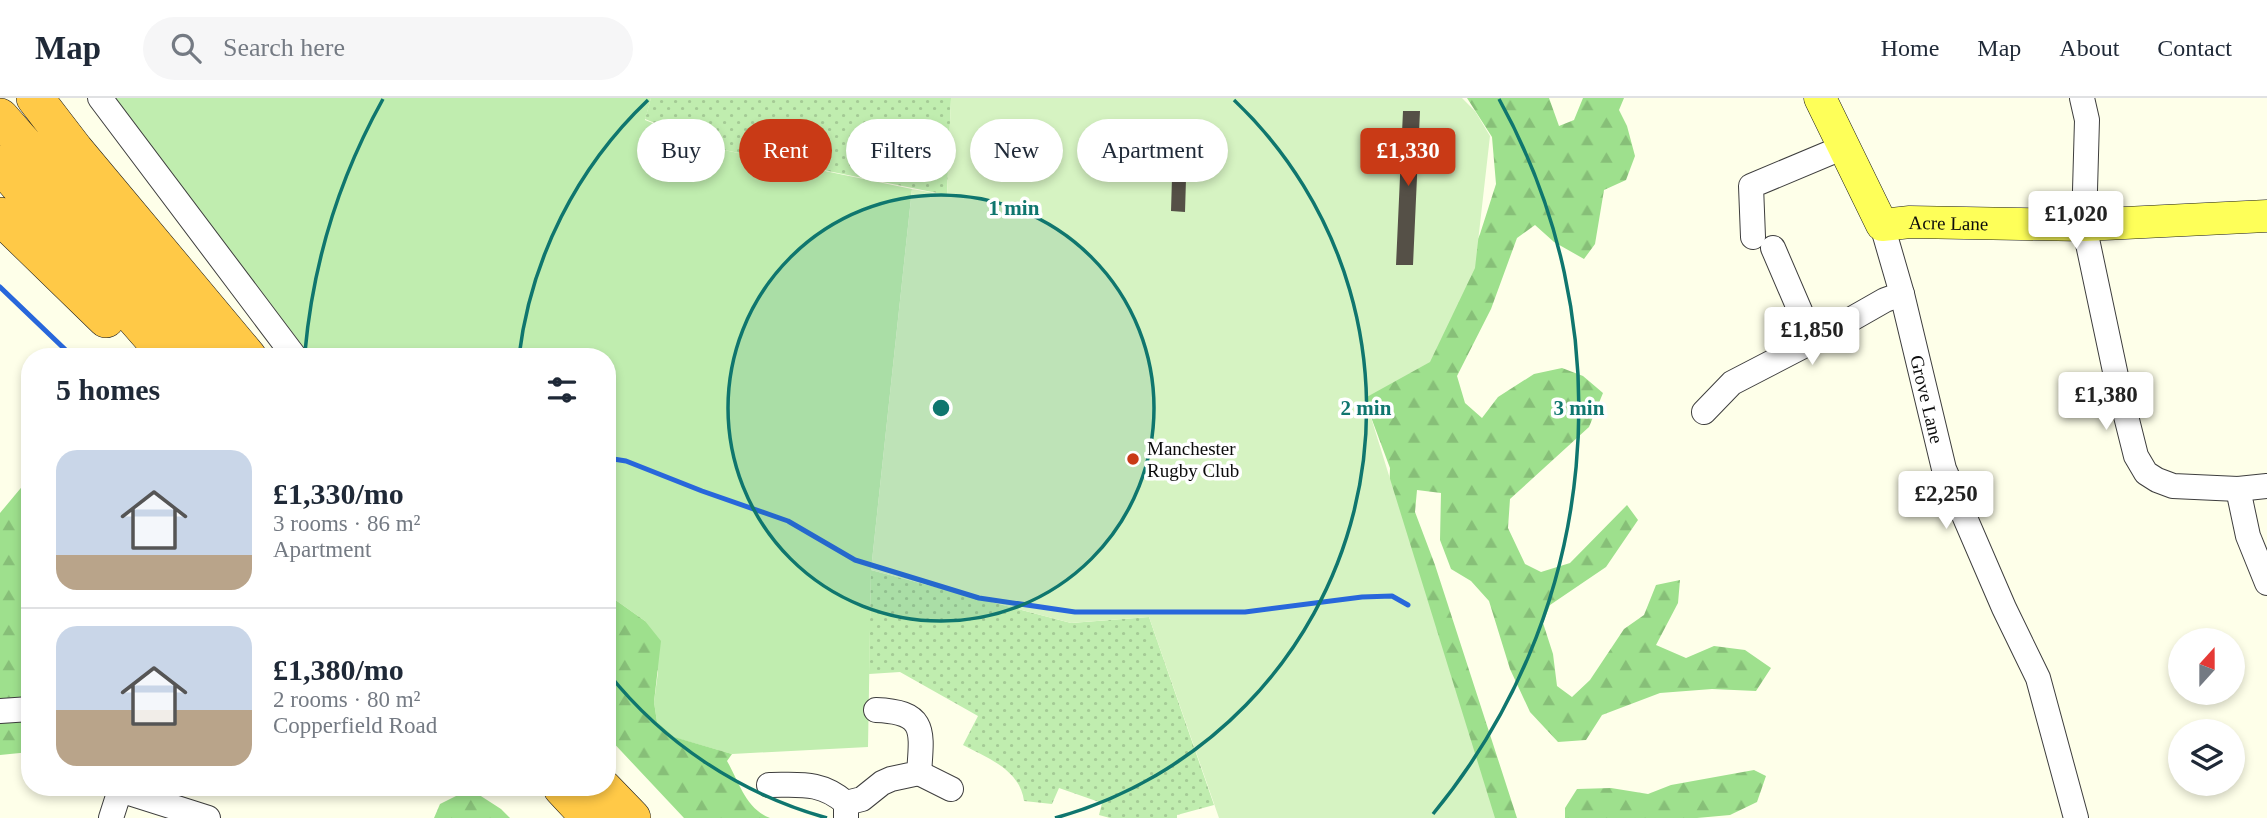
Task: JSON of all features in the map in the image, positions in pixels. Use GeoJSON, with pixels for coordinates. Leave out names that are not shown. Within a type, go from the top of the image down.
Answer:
{"type":"FeatureCollection","features":[{"type":"Feature","properties":{"kind":"highway"},"geometry":{"type":"LineString","coordinates":[[35,98],[75,150],[240,348]]}},
{"type":"Feature","properties":{"kind":"highway"},"geometry":{"type":"LineString","coordinates":[[0,117],[202,348]]}},
{"type":"Feature","properties":{"kind":"highway"},"geometry":{"type":"LineString","coordinates":[[0,164],[161,348]]}},
{"type":"Feature","properties":{"kind":"highway"},"geometry":{"type":"LineString","coordinates":[[0,216],[135,348]]}},
{"type":"Feature","properties":{"kind":"highway"},"geometry":{"type":"LineString","coordinates":[[569,796],[590,818]]}},
{"type":"Feature","properties":{"kind":"highway"},"geometry":{"type":"LineString","coordinates":[[611,796],[632,818]]}},
{"type":"Feature","properties":{"kind":"main road","name":"Grove Lane"},"geometry":{"type":"LineString","coordinates":[[1820,98],[1882,225]]}},
{"type":"Feature","properties":{"kind":"main road","name":"Acre Lane"},"geometry":{"type":"LineString","coordinates":[[1882,225],[1910,222],[2084,225],[2267,216]]}},
{"type":"Feature","properties":{"kind":"street"},"geometry":{"type":"LineString","coordinates":[[100,98],[288,348]]}},
{"type":"Feature","properties":{"kind":"street"},"geometry":{"type":"LineString","coordinates":[[2082,98],[2087,120],[2084,225],[2136,456],[2146,473],[2173,486],[2238,489],[2267,486]]}},
{"type":"Feature","properties":{"kind":"street"},"geometry":{"type":"LineString","coordinates":[[1813,341],[1763,243],[1751,186],[1844,146]]}},
{"type":"Feature","properties":{"kind":"street","name":"Grove Lane"},"geometry":{"type":"LineString","coordinates":[[1882,225],[1902,294],[1944,469],[2004,608],[2038,678],[2076,818]]}},
{"type":"Feature","properties":{"kind":"street"},"geometry":{"type":"LineString","coordinates":[[1704,412],[1732,383],[1885,300],[1902,294]]}},
{"type":"Feature","properties":{"kind":"street"},"geometry":{"type":"LineString","coordinates":[[2238,489],[2248,536],[2267,583]]}},
{"type":"Feature","properties":{"kind":"street"},"geometry":{"type":"LineString","coordinates":[[0,710],[21,709]]}},
{"type":"Feature","properties":{"kind":"street"},"geometry":{"type":"LineString","coordinates":[[876,710],[902,713],[920,727],[922,735],[919,773]]}},
{"type":"Feature","properties":{"kind":"street"},"geometry":{"type":"LineString","coordinates":[[769,785],[824,787],[833,792],[846,811],[882,783],[919,773],[951,789]]}},
{"type":"Feature","properties":{"kind":"street"},"geometry":{"type":"LineString","coordinates":[[111,818],[118,796]]}},
{"type":"Feature","properties":{"kind":"street"},"geometry":{"type":"LineString","coordinates":[[139,796],[208,818]]}},
{"type":"Feature","properties":{"kind":"green space"},"geometry":{"type":"Polygon","coordinates":[[[114,98],[651,98],[645,119],[637,119],[637,182],[725,182],[725,150],[739,153],[739,182],[832,182],[832,172],[846,175],[846,182],[878,182],[912,189],[871,570],[868,747],[732,754],[673,737],[657,722],[654,702],[658,672],[645,621],[616,600],[616,348],[304,348],[114,98]]]}},
{"type":"Feature","properties":{"kind":"green space"},"geometry":{"type":"Polygon","coordinates":[[[651,98],[951,98],[950,119],[846,119],[846,175],[832,172],[832,119],[739,119],[739,153],[725,150],[725,119],[645,119],[651,98]]]}},
{"type":"Feature","properties":{"kind":"green space","name":"Manchester Rugby Club"},"geometry":{"type":"Polygon","coordinates":[[[951,98],[1462,98],[1475,111],[1490,136],[1475,268],[1430,362],[1365,398],[1495,818],[1219,818],[1149,617],[1071,623],[871,570],[912,189],[947,195],[948,182],[956,182],[956,119],[950,119],[951,98]]]}},
{"type":"Feature","properties":{"kind":"green space"},"geometry":{"type":"Polygon","coordinates":[[[1467,98],[1549,98],[1559,126],[1574,120],[1583,98],[1624,98],[1619,110],[1627,126],[1635,156],[1626,180],[1604,190],[1595,244],[1584,259],[1554,242],[1535,225],[1517,238],[1491,309],[1457,376],[1465,403],[1482,418],[1498,397],[1534,374],[1562,368],[1583,376],[1603,393],[1589,427],[1510,499],[1508,528],[1525,564],[1541,572],[1570,563],[1627,505],[1638,520],[1606,567],[1550,605],[1543,623],[1553,654],[1557,686],[1572,697],[1590,680],[1624,629],[1644,615],[1656,585],[1680,580],[1678,603],[1656,645],[1686,658],[1714,646],[1745,650],[1771,668],[1756,691],[1712,689],[1660,693],[1602,715],[1586,740],[1558,742],[1530,712],[1510,669],[1489,601],[1471,581],[1451,569],[1440,540],[1441,493],[1417,490],[1415,512],[1435,565],[1517,818],[1485,818],[1388,530],[1390,468],[1362,393],[1438,333],[1480,234],[1496,184],[1492,137],[1467,98]]]}},
{"type":"Feature","properties":{"kind":"green space"},"geometry":{"type":"Polygon","coordinates":[[[883,182],[948,182],[947,195],[883,182]]]}},
{"type":"Feature","properties":{"kind":"green space"},"geometry":{"type":"Polygon","coordinates":[[[21,488],[21,753],[0,755],[0,513],[21,488]]]}},
{"type":"Feature","properties":{"kind":"green space"},"geometry":{"type":"Polygon","coordinates":[[[871,570],[1071,623],[1149,617],[1214,805],[1177,815],[1177,818],[1110,818],[1099,815],[1102,803],[1059,788],[1052,804],[1024,801],[1021,790],[1010,773],[963,745],[978,716],[900,672],[869,674],[871,570]]]}},
{"type":"Feature","properties":{"kind":"green space"},"geometry":{"type":"Polygon","coordinates":[[[616,600],[645,621],[661,641],[654,702],[657,722],[674,737],[732,754],[727,761],[744,794],[755,808],[770,818],[684,818],[616,746],[616,600]]]}},
{"type":"Feature","properties":{"kind":"green space"},"geometry":{"type":"Polygon","coordinates":[[[1754,770],[1766,776],[1757,802],[1730,815],[1697,818],[1565,818],[1565,808],[1577,789],[1611,788],[1648,794],[1671,785],[1754,770]]]}},
{"type":"Feature","properties":{"kind":"green space"},"geometry":{"type":"Polygon","coordinates":[[[456,796],[481,796],[510,818],[434,818],[440,804],[456,796]]]}},
{"type":"Feature","properties":{"kind":"building"},"geometry":{"type":"Polygon","coordinates":[[[1403,111],[1420,111],[1413,265],[1396,265],[1403,111]]]}},
{"type":"Feature","properties":{"kind":"building"},"geometry":{"type":"Polygon","coordinates":[[[1172,182],[1186,182],[1185,212],[1171,211],[1172,182]]]}},
{"type":"Feature","properties":{"kind":"waterway"},"geometry":{"type":"LineString","coordinates":[[0,287],[64,348]]}},
{"type":"Feature","properties":{"kind":"waterway"},"geometry":{"type":"LineString","coordinates":[[616,459],[788,521],[855,560],[979,598],[1075,612],[1245,612],[1362,597],[1392,596],[1408,605]]}},
{"type":"Feature","properties":{"kind":"place","name":"Manchester Rugby Club"},"geometry":{"type":"Point","coordinates":[1133,459]}}]}
